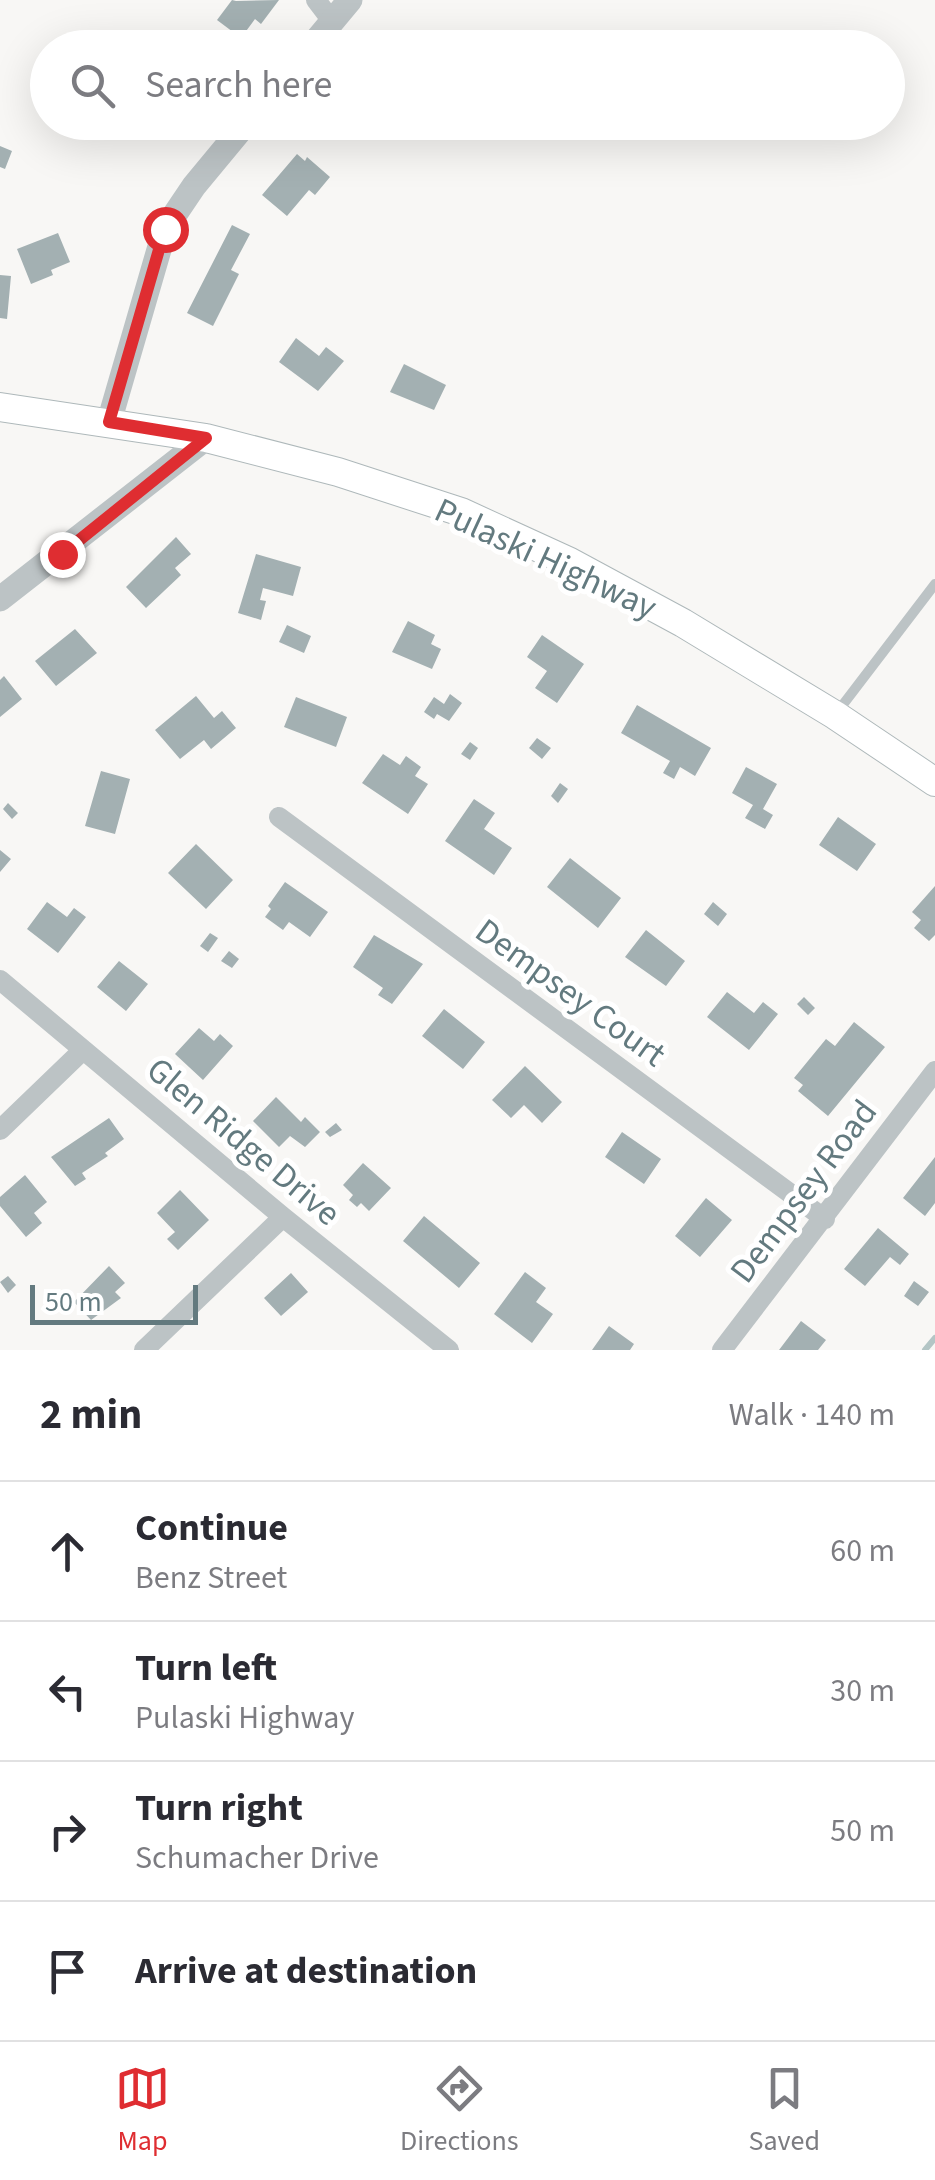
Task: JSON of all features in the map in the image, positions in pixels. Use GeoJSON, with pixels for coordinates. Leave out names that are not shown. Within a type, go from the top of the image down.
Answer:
{"type":"FeatureCollection","features":[{"type":"Feature","properties":{"kind":"main road","name":"Pulaski Highway"},"geometry":{"type":"LineString","coordinates":[[0,407],[206,438],[338,472],[462,512],[570,562],[684,624],[935,782]]}},
{"type":"Feature","properties":{"kind":"street"},"geometry":{"type":"LineString","coordinates":[[316,0],[332,21]]}},
{"type":"Feature","properties":{"kind":"street"},"geometry":{"type":"LineString","coordinates":[[325,30],[350,0]]}},
{"type":"Feature","properties":{"kind":"street"},"geometry":{"type":"LineString","coordinates":[[109,422],[165,229],[232,140]]}},
{"type":"Feature","properties":{"kind":"street"},"geometry":{"type":"LineString","coordinates":[[0,600],[206,438]]}},
{"type":"Feature","properties":{"kind":"street","name":"Dempsey Court"},"geometry":{"type":"LineString","coordinates":[[279,818],[824,1219]]}},
{"type":"Feature","properties":{"kind":"street","name":"Glen Ridge Drive"},"geometry":{"type":"LineString","coordinates":[[0,980],[450,1350]]}},
{"type":"Feature","properties":{"kind":"street"},"geometry":{"type":"LineString","coordinates":[[0,1130],[84,1050]]}},
{"type":"Feature","properties":{"kind":"street","name":"Dempsey Road"},"geometry":{"type":"LineString","coordinates":[[722,1350],[935,1072]]}},
{"type":"Feature","properties":{"kind":"street"},"geometry":{"type":"LineString","coordinates":[[144,1350],[284,1217]]}},
{"type":"Feature","properties":{"kind":"lane"},"geometry":{"type":"LineString","coordinates":[[835,716],[935,584]]}},
{"type":"Feature","properties":{"kind":"building"},"geometry":{"type":"Polygon","coordinates":[[[232,0],[279,0],[261,24],[255,19],[247,30],[230,30],[217,20],[232,0]]]}},
{"type":"Feature","properties":{"kind":"building"},"geometry":{"type":"Polygon","coordinates":[[[0,146],[12,151],[5,169],[0,167],[0,146]]]}},
{"type":"Feature","properties":{"kind":"building"},"geometry":{"type":"Polygon","coordinates":[[[297,154],[305,161],[307,157],[330,177],[315,195],[309,190],[287,216],[262,195],[297,154]]]}},
{"type":"Feature","properties":{"kind":"building"},"geometry":{"type":"Polygon","coordinates":[[[232,225],[250,234],[231,270],[239,274],[213,326],[187,313],[232,225]]]}},
{"type":"Feature","properties":{"kind":"building"},"geometry":{"type":"Polygon","coordinates":[[[58,233],[70,262],[31,284],[17,249],[58,233]]]}},
{"type":"Feature","properties":{"kind":"building"},"geometry":{"type":"Polygon","coordinates":[[[0,275],[11,276],[7,319],[0,318],[0,275]]]}},
{"type":"Feature","properties":{"kind":"building"},"geometry":{"type":"Polygon","coordinates":[[[296,338],[319,356],[326,347],[344,361],[318,391],[279,362],[296,338]]]}},
{"type":"Feature","properties":{"kind":"building"},"geometry":{"type":"Polygon","coordinates":[[[404,364],[446,385],[434,410],[390,392],[404,364]]]}},
{"type":"Feature","properties":{"kind":"building"},"geometry":{"type":"Polygon","coordinates":[[[176,537],[191,554],[175,568],[181,575],[146,608],[126,587],[176,537]]]}},
{"type":"Feature","properties":{"kind":"building"},"geometry":{"type":"Polygon","coordinates":[[[256,554],[301,567],[293,596],[263,588],[260,600],[266,601],[261,620],[238,613],[256,554]]]}},
{"type":"Feature","properties":{"kind":"building"},"geometry":{"type":"Polygon","coordinates":[[[408,621],[435,635],[431,644],[441,649],[432,669],[392,652],[408,621]]]}},
{"type":"Feature","properties":{"kind":"building"},"geometry":{"type":"Polygon","coordinates":[[[287,625],[311,636],[304,653],[279,642],[287,625]]]}},
{"type":"Feature","properties":{"kind":"building"},"geometry":{"type":"Polygon","coordinates":[[[75,629],[97,653],[56,686],[35,661],[75,629]]]}},
{"type":"Feature","properties":{"kind":"building"},"geometry":{"type":"Polygon","coordinates":[[[542,635],[584,664],[557,703],[535,688],[547,671],[527,657],[542,635]]]}},
{"type":"Feature","properties":{"kind":"building"},"geometry":{"type":"Polygon","coordinates":[[[4,676],[22,699],[0,717],[0,680],[4,676]]]}},
{"type":"Feature","properties":{"kind":"building"},"geometry":{"type":"Polygon","coordinates":[[[450,694],[462,703],[449,721],[437,714],[434,719],[424,712],[434,697],[444,704],[450,694]]]}},
{"type":"Feature","properties":{"kind":"building"},"geometry":{"type":"Polygon","coordinates":[[[196,696],[214,718],[222,711],[236,728],[211,749],[204,740],[180,759],[155,730],[196,696]]]}},
{"type":"Feature","properties":{"kind":"building"},"geometry":{"type":"Polygon","coordinates":[[[296,697],[347,717],[336,747],[284,727],[296,697]]]}},
{"type":"Feature","properties":{"kind":"building"},"geometry":{"type":"Polygon","coordinates":[[[637,705],[711,748],[695,776],[680,767],[674,779],[663,773],[670,761],[621,733],[637,705]]]}},
{"type":"Feature","properties":{"kind":"building"},"geometry":{"type":"Polygon","coordinates":[[[537,738],[551,748],[542,759],[529,748],[537,738]]]}},
{"type":"Feature","properties":{"kind":"building"},"geometry":{"type":"Polygon","coordinates":[[[470,742],[478,748],[470,760],[461,754],[470,742]]]}},
{"type":"Feature","properties":{"kind":"building"},"geometry":{"type":"Polygon","coordinates":[[[383,754],[400,765],[406,756],[421,767],[415,776],[428,784],[408,814],[362,783],[383,754]]]}},
{"type":"Feature","properties":{"kind":"building"},"geometry":{"type":"Polygon","coordinates":[[[746,767],[777,784],[763,809],[773,815],[765,829],[745,818],[753,805],[732,793],[746,767]]]}},
{"type":"Feature","properties":{"kind":"building"},"geometry":{"type":"Polygon","coordinates":[[[101,771],[130,779],[115,834],[85,826],[101,771]]]}},
{"type":"Feature","properties":{"kind":"building"},"geometry":{"type":"Polygon","coordinates":[[[560,783],[568,789],[558,803],[551,796],[560,783]]]}},
{"type":"Feature","properties":{"kind":"building"},"geometry":{"type":"Polygon","coordinates":[[[474,799],[495,813],[484,829],[512,848],[494,875],[445,841],[474,799]]]}},
{"type":"Feature","properties":{"kind":"building"},"geometry":{"type":"Polygon","coordinates":[[[8,803],[18,813],[12,819],[3,809],[8,803]]]}},
{"type":"Feature","properties":{"kind":"building"},"geometry":{"type":"Polygon","coordinates":[[[838,817],[876,844],[857,871],[819,845],[838,817]]]}},
{"type":"Feature","properties":{"kind":"building"},"geometry":{"type":"Polygon","coordinates":[[[196,844],[233,880],[206,909],[168,873],[196,844]]]}},
{"type":"Feature","properties":{"kind":"building"},"geometry":{"type":"Polygon","coordinates":[[[0,850],[11,859],[0,872],[0,850]]]}},
{"type":"Feature","properties":{"kind":"building"},"geometry":{"type":"Polygon","coordinates":[[[570,858],[621,898],[598,928],[547,887],[570,858]]]}},
{"type":"Feature","properties":{"kind":"building"},"geometry":{"type":"Polygon","coordinates":[[[285,882],[328,912],[310,937],[289,922],[283,930],[265,917],[285,882]]]}},
{"type":"Feature","properties":{"kind":"building"},"geometry":{"type":"Polygon","coordinates":[[[935,886],[935,935],[929,941],[914,928],[921,920],[912,912],[935,886]]]}},
{"type":"Feature","properties":{"kind":"building"},"geometry":{"type":"Polygon","coordinates":[[[47,902],[67,917],[74,908],[86,917],[58,953],[27,929],[47,902]]]}},
{"type":"Feature","properties":{"kind":"building"},"geometry":{"type":"Polygon","coordinates":[[[713,902],[727,914],[718,926],[704,914],[713,902]]]}},
{"type":"Feature","properties":{"kind":"building"},"geometry":{"type":"Polygon","coordinates":[[[646,930],[685,961],[666,986],[625,957],[646,930]]]}},
{"type":"Feature","properties":{"kind":"building"},"geometry":{"type":"Polygon","coordinates":[[[210,933],[218,938],[208,952],[200,946],[210,933]]]}},
{"type":"Feature","properties":{"kind":"building"},"geometry":{"type":"Polygon","coordinates":[[[374,935],[423,964],[392,1004],[378,995],[383,988],[353,967],[374,935]]]}},
{"type":"Feature","properties":{"kind":"building"},"geometry":{"type":"Polygon","coordinates":[[[229,951],[239,959],[232,968],[221,961],[229,951]]]}},
{"type":"Feature","properties":{"kind":"building"},"geometry":{"type":"Polygon","coordinates":[[[119,961],[148,984],[126,1011],[97,987],[119,961]]]}},
{"type":"Feature","properties":{"kind":"building"},"geometry":{"type":"Polygon","coordinates":[[[727,992],[754,1013],[763,1002],[778,1014],[749,1050],[707,1017],[727,992]]]}},
{"type":"Feature","properties":{"kind":"building"},"geometry":{"type":"Polygon","coordinates":[[[804,997],[815,1008],[808,1015],[797,1004],[804,997]]]}},
{"type":"Feature","properties":{"kind":"building"},"geometry":{"type":"Polygon","coordinates":[[[444,1009],[485,1042],[463,1069],[422,1036],[444,1009]]]}},
{"type":"Feature","properties":{"kind":"building"},"geometry":{"type":"Polygon","coordinates":[[[854,1022],[885,1047],[828,1116],[798,1091],[803,1085],[794,1078],[826,1039],[835,1046],[854,1022]]]}},
{"type":"Feature","properties":{"kind":"building"},"geometry":{"type":"Polygon","coordinates":[[[199,1028],[214,1041],[220,1034],[233,1046],[203,1080],[175,1054],[199,1028]]]}},
{"type":"Feature","properties":{"kind":"building"},"geometry":{"type":"Polygon","coordinates":[[[525,1066],[562,1102],[542,1123],[524,1105],[511,1118],[492,1100],[525,1066]]]}},
{"type":"Feature","properties":{"kind":"building"},"geometry":{"type":"Polygon","coordinates":[[[276,1097],[301,1122],[305,1117],[320,1132],[305,1147],[290,1136],[279,1147],[253,1121],[276,1097]]]}},
{"type":"Feature","properties":{"kind":"building"},"geometry":{"type":"Polygon","coordinates":[[[109,1118],[124,1139],[105,1153],[108,1156],[82,1173],[86,1179],[75,1186],[51,1157],[109,1118]]]}},
{"type":"Feature","properties":{"kind":"building"},"geometry":{"type":"Polygon","coordinates":[[[336,1123],[342,1130],[330,1137],[325,1132],[336,1123]]]}},
{"type":"Feature","properties":{"kind":"building"},"geometry":{"type":"Polygon","coordinates":[[[622,1132],[661,1159],[644,1184],[605,1157],[622,1132]]]}},
{"type":"Feature","properties":{"kind":"building"},"geometry":{"type":"Polygon","coordinates":[[[935,1157],[935,1203],[925,1216],[903,1198],[935,1157]]]}},
{"type":"Feature","properties":{"kind":"building"},"geometry":{"type":"Polygon","coordinates":[[[363,1163],[391,1188],[369,1211],[361,1203],[357,1207],[349,1200],[353,1195],[343,1185],[363,1163]]]}},
{"type":"Feature","properties":{"kind":"building"},"geometry":{"type":"Polygon","coordinates":[[[25,1175],[47,1202],[34,1213],[42,1223],[26,1237],[0,1206],[0,1197],[25,1175]]]}},
{"type":"Feature","properties":{"kind":"building"},"geometry":{"type":"Polygon","coordinates":[[[180,1190],[209,1220],[178,1250],[167,1239],[175,1232],[157,1213],[180,1190]]]}},
{"type":"Feature","properties":{"kind":"building"},"geometry":{"type":"Polygon","coordinates":[[[706,1198],[732,1220],[700,1257],[675,1236],[706,1198]]]}},
{"type":"Feature","properties":{"kind":"building"},"geometry":{"type":"Polygon","coordinates":[[[424,1216],[480,1263],[459,1288],[403,1241],[424,1216]]]}},
{"type":"Feature","properties":{"kind":"building"},"geometry":{"type":"Polygon","coordinates":[[[878,1228],[909,1254],[900,1265],[890,1257],[865,1286],[844,1269],[878,1228]]]}},
{"type":"Feature","properties":{"kind":"building"},"geometry":{"type":"Polygon","coordinates":[[[109,1266],[125,1283],[115,1292],[121,1298],[91,1320],[74,1302],[109,1266]]]}},
{"type":"Feature","properties":{"kind":"building"},"geometry":{"type":"Polygon","coordinates":[[[525,1272],[546,1288],[536,1302],[553,1314],[532,1343],[494,1314],[525,1272]]]}},
{"type":"Feature","properties":{"kind":"building"},"geometry":{"type":"Polygon","coordinates":[[[291,1273],[308,1292],[281,1316],[264,1298],[291,1273]]]}},
{"type":"Feature","properties":{"kind":"building"},"geometry":{"type":"Polygon","coordinates":[[[8,1276],[16,1285],[8,1293],[0,1282],[8,1276]]]}},
{"type":"Feature","properties":{"kind":"building"},"geometry":{"type":"Polygon","coordinates":[[[914,1281],[929,1292],[918,1306],[904,1296],[914,1281]]]}},
{"type":"Feature","properties":{"kind":"building"},"geometry":{"type":"Polygon","coordinates":[[[801,1321],[826,1340],[818,1350],[779,1350],[801,1321]]]}},
{"type":"Feature","properties":{"kind":"building"},"geometry":{"type":"Polygon","coordinates":[[[609,1326],[634,1344],[630,1350],[592,1350],[609,1326]]]}},
{"type":"Feature","properties":{"kind":"waterway"},"geometry":{"type":"LineString","coordinates":[[925,1350],[935,1338]]}},
{"type":"Feature","properties":{"kind":"route"},"geometry":{"type":"LineString","coordinates":[[62,554],[206,438],[109,422],[165,229]]}}]}
